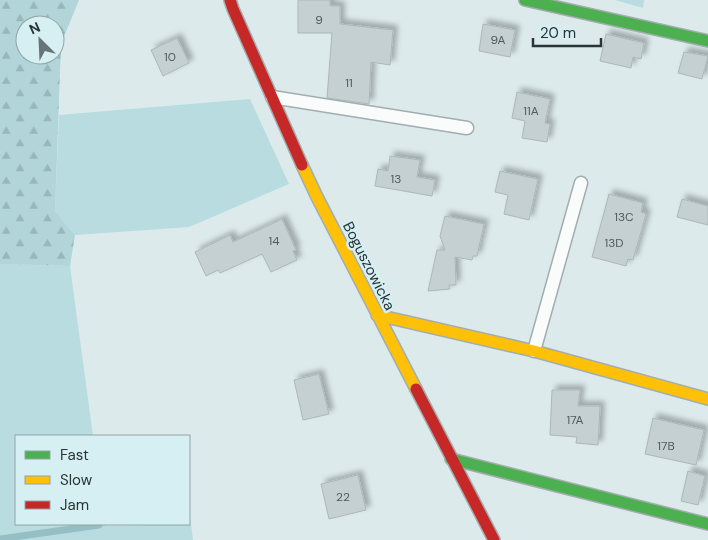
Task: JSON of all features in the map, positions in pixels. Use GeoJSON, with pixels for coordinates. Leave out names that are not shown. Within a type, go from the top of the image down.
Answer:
{"type":"FeatureCollection","features":[{"type":"Feature","properties":{"kind":"street","name":"Boguszowicka"},"geometry":{"type":"LineString","coordinates":[[230,0],[316,197],[494,540]]}},
{"type":"Feature","properties":{"kind":"street"},"geometry":{"type":"LineString","coordinates":[[525,0],[708,41]]}},
{"type":"Feature","properties":{"kind":"street"},"geometry":{"type":"LineString","coordinates":[[377,315],[534,351],[708,399]]}},
{"type":"Feature","properties":{"kind":"street"},"geometry":{"type":"LineString","coordinates":[[451,459],[708,524]]}},
{"type":"Feature","properties":{"kind":"lane"},"geometry":{"type":"LineString","coordinates":[[272,97],[467,128]]}},
{"type":"Feature","properties":{"kind":"lane"},"geometry":{"type":"LineString","coordinates":[[534,351],[581,183]]}},
{"type":"Feature","properties":{"kind":"shaded area"},"geometry":{"type":"Polygon","coordinates":[[[615,0],[644,0],[643,8],[615,0]]]}},
{"type":"Feature","properties":{"kind":"shaded area"},"geometry":{"type":"Polygon","coordinates":[[[250,99],[289,184],[189,227],[75,235],[55,211],[59,115],[250,99]]]}},
{"type":"Feature","properties":{"kind":"shaded area"},"geometry":{"type":"Polygon","coordinates":[[[0,264],[70,266],[93,435],[15,435],[15,525],[106,526],[191,524],[193,540],[18,540],[0,537],[0,264]]]}},
{"type":"Feature","properties":{"kind":"green space"},"geometry":{"type":"Polygon","coordinates":[[[0,0],[79,0],[65,34],[65,15],[15,15],[15,65],[60,65],[55,211],[75,235],[70,266],[0,264],[0,0]]]}},
{"type":"Feature","properties":{"kind":"building"},"geometry":{"type":"Polygon","coordinates":[[[298,0],[330,0],[330,6],[340,6],[340,24],[393,30],[390,65],[371,62],[369,104],[327,98],[332,33],[298,33],[298,0]]]}},
{"type":"Feature","properties":{"kind":"building"},"geometry":{"type":"Polygon","coordinates":[[[483,24],[515,30],[510,57],[479,51],[483,24]]]}},
{"type":"Feature","properties":{"kind":"building"},"geometry":{"type":"Polygon","coordinates":[[[606,34],[644,43],[641,59],[633,57],[631,68],[600,61],[606,34]]]}},
{"type":"Feature","properties":{"kind":"building"},"geometry":{"type":"Polygon","coordinates":[[[177,38],[189,63],[163,76],[151,50],[177,38]]]}},
{"type":"Feature","properties":{"kind":"building"},"geometry":{"type":"Polygon","coordinates":[[[684,52],[708,56],[702,79],[678,73],[684,52]]]}},
{"type":"Feature","properties":{"kind":"building"},"geometry":{"type":"Polygon","coordinates":[[[517,92],[550,99],[545,123],[550,124],[547,142],[522,138],[525,121],[512,118],[517,92]]]}},
{"type":"Feature","properties":{"kind":"building"},"geometry":{"type":"Polygon","coordinates":[[[390,156],[420,160],[417,177],[435,180],[432,196],[375,186],[378,169],[388,171],[390,156]]]}},
{"type":"Feature","properties":{"kind":"building"},"geometry":{"type":"Polygon","coordinates":[[[500,171],[538,179],[529,220],[504,214],[508,195],[495,192],[500,171]]]}},
{"type":"Feature","properties":{"kind":"building"},"geometry":{"type":"Polygon","coordinates":[[[609,194],[643,203],[641,212],[646,214],[633,260],[628,259],[626,266],[592,257],[609,194]]]}},
{"type":"Feature","properties":{"kind":"building"},"geometry":{"type":"Polygon","coordinates":[[[682,199],[708,206],[708,225],[677,217],[682,199]]]}},
{"type":"Feature","properties":{"kind":"building"},"geometry":{"type":"Polygon","coordinates":[[[445,216],[484,224],[477,256],[473,256],[472,260],[455,257],[456,285],[449,285],[450,289],[428,291],[437,250],[445,250],[440,236],[445,216]]]}},
{"type":"Feature","properties":{"kind":"building"},"geometry":{"type":"Polygon","coordinates":[[[282,219],[296,250],[293,251],[297,260],[271,272],[262,254],[220,273],[218,270],[206,276],[195,252],[230,235],[233,242],[282,219]]]}},
{"type":"Feature","properties":{"kind":"building"},"geometry":{"type":"Polygon","coordinates":[[[319,374],[329,414],[303,420],[294,380],[319,374]]]}},
{"type":"Feature","properties":{"kind":"building"},"geometry":{"type":"Polygon","coordinates":[[[552,390],[580,390],[578,406],[600,406],[598,445],[576,443],[577,437],[550,435],[552,390]]]}},
{"type":"Feature","properties":{"kind":"building"},"geometry":{"type":"Polygon","coordinates":[[[653,418],[704,430],[696,465],[645,454],[653,418]]]}},
{"type":"Feature","properties":{"kind":"building"},"geometry":{"type":"Polygon","coordinates":[[[688,471],[705,476],[698,505],[681,501],[688,471]]]}},
{"type":"Feature","properties":{"kind":"building"},"geometry":{"type":"Polygon","coordinates":[[[358,475],[366,510],[329,519],[321,484],[358,475]]]}},
{"type":"Feature","properties":{"kind":"waterway"},"geometry":{"type":"LineString","coordinates":[[0,539],[99,525]]}},
{"type":"Feature","properties":{"kind":"traffic: fast"},"geometry":{"type":"LineString","coordinates":[[525,0],[708,41]]}},
{"type":"Feature","properties":{"kind":"traffic: fast"},"geometry":{"type":"LineString","coordinates":[[451,459],[708,524]]}},
{"type":"Feature","properties":{"kind":"traffic: slow"},"geometry":{"type":"LineString","coordinates":[[302,165],[416,389]]}},
{"type":"Feature","properties":{"kind":"traffic: slow"},"geometry":{"type":"LineString","coordinates":[[377,315],[534,351],[708,399]]}},
{"type":"Feature","properties":{"kind":"traffic: jam"},"geometry":{"type":"LineString","coordinates":[[230,0],[302,165]]}},
{"type":"Feature","properties":{"kind":"traffic: jam"},"geometry":{"type":"LineString","coordinates":[[416,389],[494,540]]}}]}
